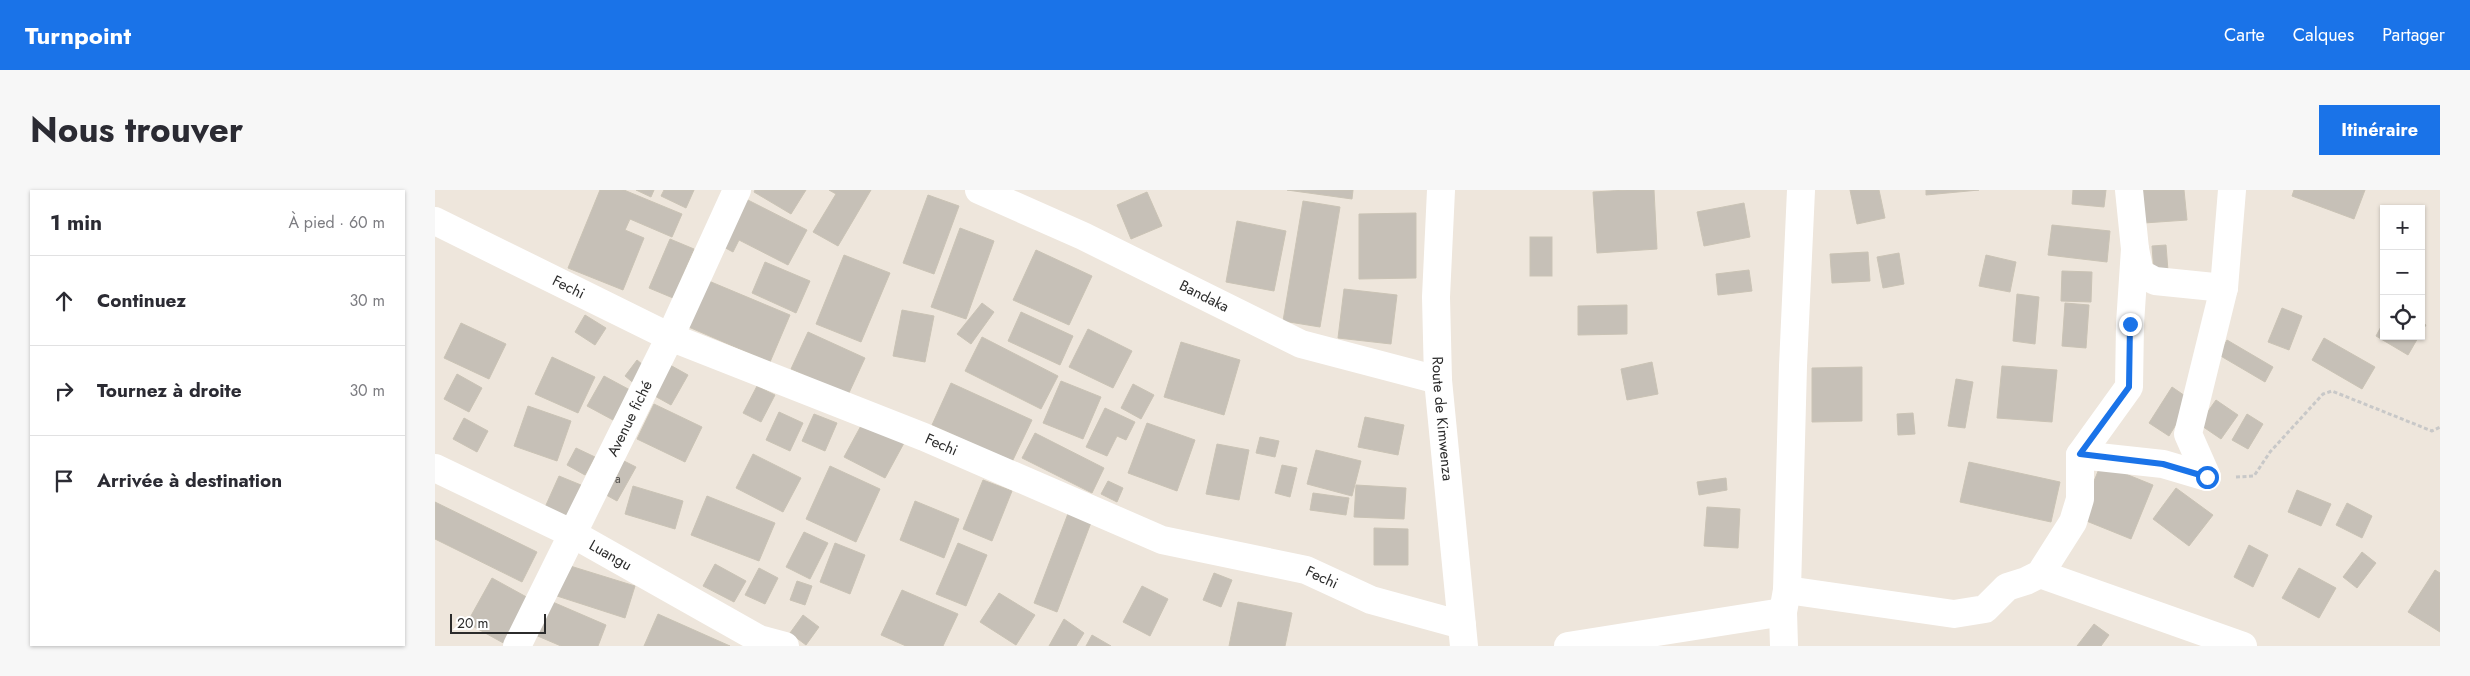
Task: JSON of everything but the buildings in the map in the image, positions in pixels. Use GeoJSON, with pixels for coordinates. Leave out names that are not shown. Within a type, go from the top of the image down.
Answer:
{"type":"FeatureCollection","features":[{"type":"Feature","properties":{"kind":"street","name":"Avenue fiché"},"geometry":{"type":"LineString","coordinates":[[517,646],[670,338],[737,190]]}},
{"type":"Feature","properties":{"kind":"street","name":"Bandaka"},"geometry":{"type":"LineString","coordinates":[[979,190],[1083,236],[1301,344],[1438,380]]}},
{"type":"Feature","properties":{"kind":"street","name":"Route de Kimwenza"},"geometry":{"type":"LineString","coordinates":[[1441,190],[1436,298],[1438,380],[1463,636]]}},
{"type":"Feature","properties":{"kind":"street"},"geometry":{"type":"LineString","coordinates":[[1784,646],[1801,190]]}},
{"type":"Feature","properties":{"kind":"street"},"geometry":{"type":"LineString","coordinates":[[2129,190],[2135,249],[2140,273],[2155,281],[2224,288]]}},
{"type":"Feature","properties":{"kind":"street"},"geometry":{"type":"LineString","coordinates":[[2207,477],[2188,434],[2224,288],[2232,190]]}},
{"type":"Feature","properties":{"kind":"street","name":"Fechi"},"geometry":{"type":"LineString","coordinates":[[435,221],[670,338],[924,437],[1162,540],[1306,570],[1371,600],[1463,636]]}},
{"type":"Feature","properties":{"kind":"street"},"geometry":{"type":"LineString","coordinates":[[1568,646],[1785,601],[1955,614],[1985,609],[2007,586],[2026,581],[2040,574],[2073,522],[2080,499],[2080,454],[2129,387],[2135,249]]}},
{"type":"Feature","properties":{"kind":"street"},"geometry":{"type":"LineString","coordinates":[[2080,454],[2163,464],[2207,477]]}},
{"type":"Feature","properties":{"kind":"street","name":"Luangu"},"geometry":{"type":"LineString","coordinates":[[435,468],[573,534],[759,639],[785,646]]}},
{"type":"Feature","properties":{"kind":"street"},"geometry":{"type":"LineString","coordinates":[[2040,574],[2243,646]]}},
{"type":"Feature","properties":{"kind":"path"},"geometry":{"type":"LineString","coordinates":[[2207,477],[2253,476],[2270,452],[2323,394],[2332,391],[2432,431],[2440,427]]}},
{"type":"Feature","properties":{"kind":"route"},"geometry":{"type":"LineString","coordinates":[[2130,324],[2129,387],[2080,454],[2163,464],[2207,477]]}}]}
